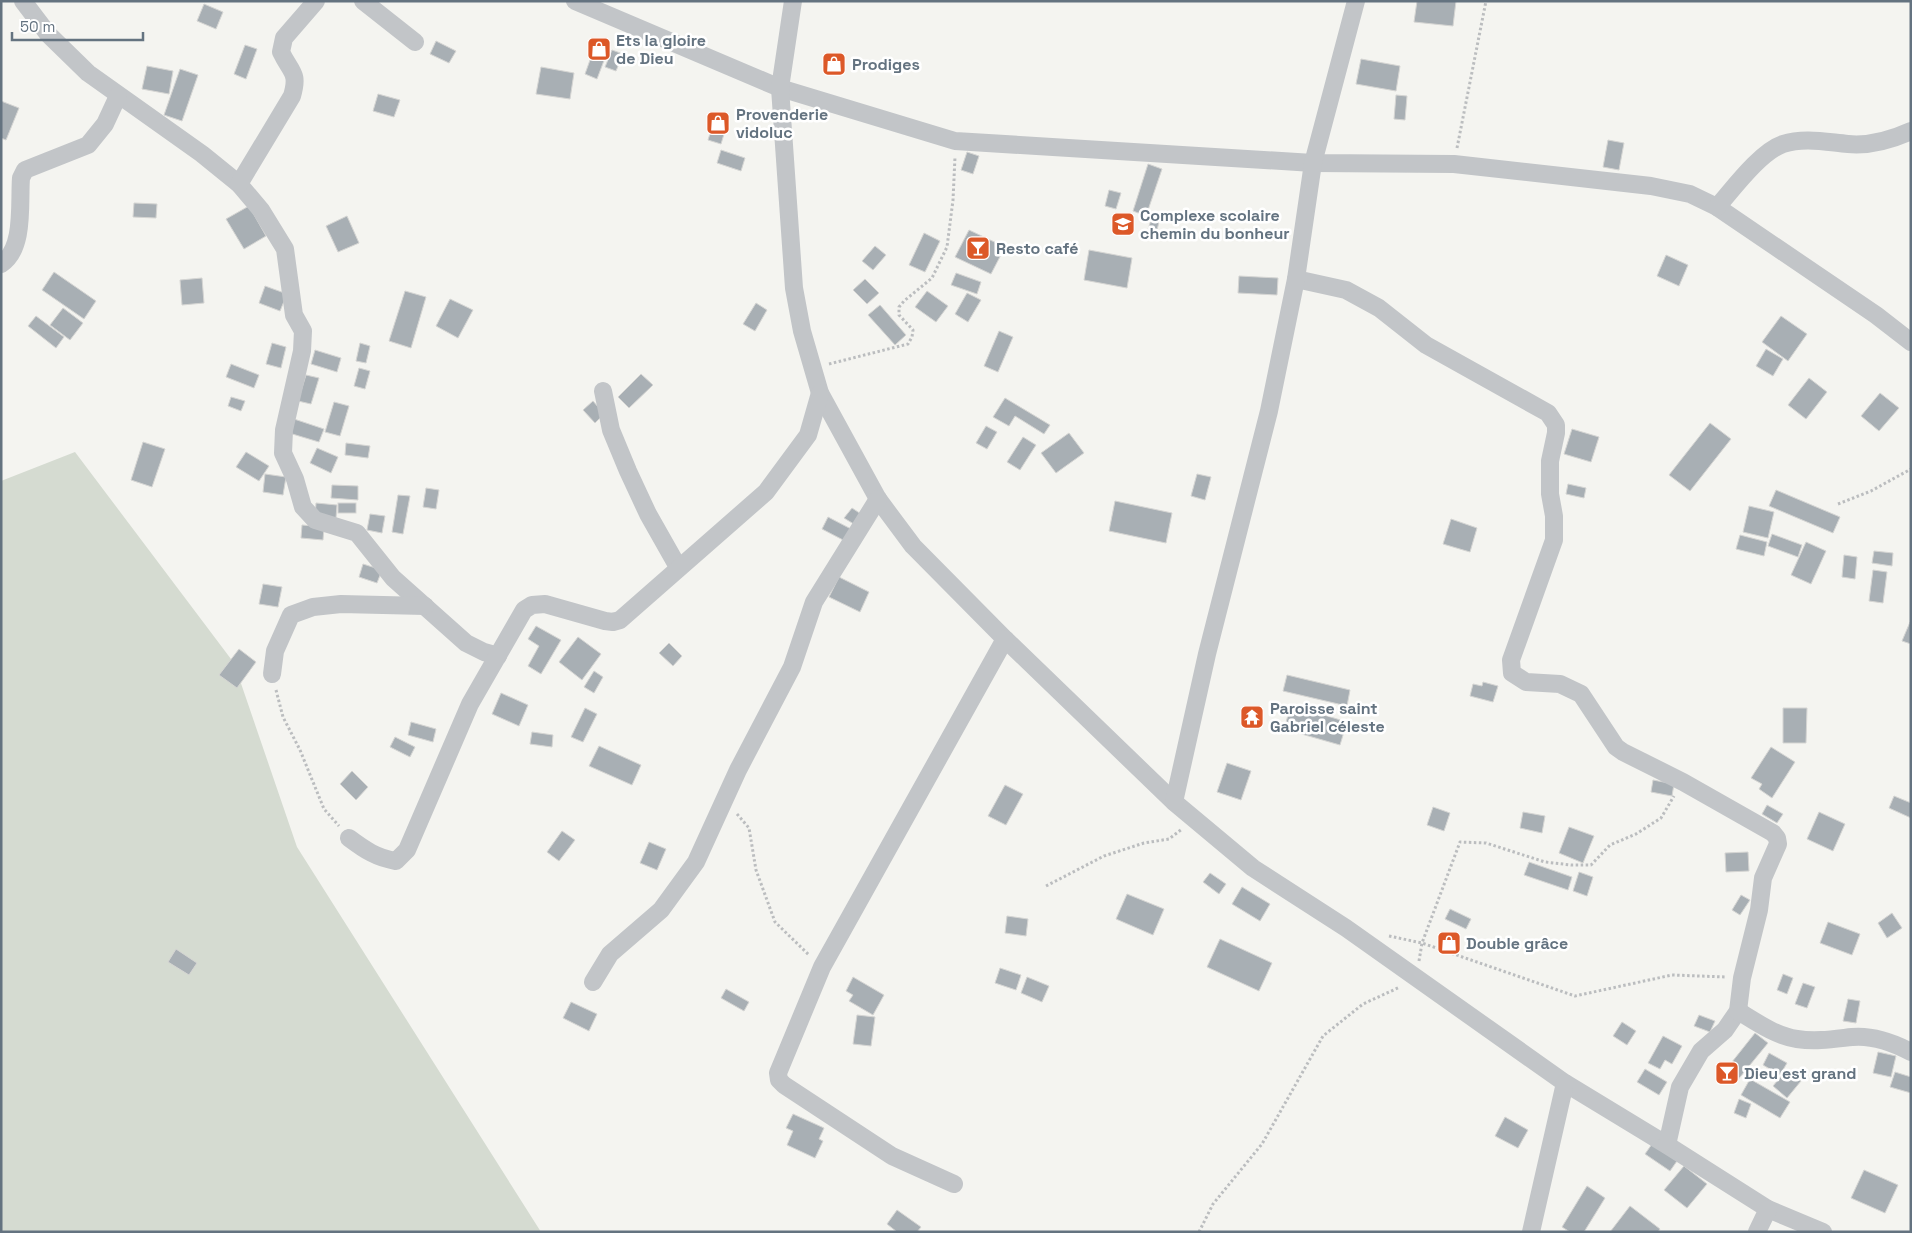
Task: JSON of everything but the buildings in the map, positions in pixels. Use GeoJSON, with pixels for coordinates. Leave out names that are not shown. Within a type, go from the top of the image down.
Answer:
{"type":"FeatureCollection","features":[{"type":"Feature","properties":{"kind":"street"},"geometry":{"type":"LineString","coordinates":[[22,1],[48,34],[88,73],[118,96],[172,131],[239,184],[262,210],[285,249],[294,315],[303,331],[302,351],[284,430],[283,453],[295,479],[304,507],[315,520],[357,533],[393,578],[466,643],[484,652],[498,656]]}},
{"type":"Feature","properties":{"kind":"street"},"geometry":{"type":"LineString","coordinates":[[239,184],[292,96],[296,82],[293,72],[281,52],[284,38],[316,1]]}},
{"type":"Feature","properties":{"kind":"street"},"geometry":{"type":"LineString","coordinates":[[362,1],[415,42]]}},
{"type":"Feature","properties":{"kind":"street"},"geometry":{"type":"LineString","coordinates":[[576,1],[780,88],[955,141],[1313,163],[1454,164],[1651,186],[1690,194],[1717,207],[1876,314],[1911,342]]}},
{"type":"Feature","properties":{"kind":"street"},"geometry":{"type":"LineString","coordinates":[[792,1],[780,88],[794,288],[802,331],[820,393],[878,499],[914,546],[1005,639],[1174,802],[1253,868],[1346,928],[1565,1083],[1667,1144],[1768,1209],[1823,1232]]}},
{"type":"Feature","properties":{"kind":"street"},"geometry":{"type":"LineString","coordinates":[[1174,802],[1207,654],[1269,411],[1296,279],[1313,163],[1356,1]]}},
{"type":"Feature","properties":{"kind":"street"},"geometry":{"type":"LineString","coordinates":[[1,264],[6,261],[18,237],[20,183],[25,170],[88,145],[105,124],[118,96]]}},
{"type":"Feature","properties":{"kind":"street"},"geometry":{"type":"LineString","coordinates":[[1717,207],[1755,162],[1782,144],[1817,140],[1849,144],[1875,143],[1901,136],[1911,131]]}},
{"type":"Feature","properties":{"kind":"street"},"geometry":{"type":"LineString","coordinates":[[1296,279],[1346,290],[1379,308],[1426,345],[1548,413],[1556,425],[1550,462],[1550,494],[1554,516],[1554,540],[1511,660],[1512,672],[1526,682],[1560,684],[1581,694],[1616,747],[1683,782],[1773,833],[1777,838],[1778,844],[1763,878],[1757,918],[1742,978],[1738,1011],[1725,1030],[1702,1051],[1680,1087],[1667,1144]]}},
{"type":"Feature","properties":{"kind":"street"},"geometry":{"type":"LineString","coordinates":[[603,392],[610,430],[648,514],[678,567]]}},
{"type":"Feature","properties":{"kind":"street"},"geometry":{"type":"LineString","coordinates":[[349,838],[370,853],[396,862],[407,850],[470,704],[524,610],[532,605],[545,604],[612,622],[620,620],[678,567],[766,492],[808,435],[820,393]]}},
{"type":"Feature","properties":{"kind":"street"},"geometry":{"type":"LineString","coordinates":[[593,982],[610,954],[661,910],[696,862],[738,770],[792,667],[814,602],[878,499]]}},
{"type":"Feature","properties":{"kind":"street"},"geometry":{"type":"LineString","coordinates":[[272,674],[275,651],[291,615],[313,607],[341,604],[425,606]]}},
{"type":"Feature","properties":{"kind":"street"},"geometry":{"type":"LineString","coordinates":[[954,1184],[892,1156],[784,1085],[779,1080],[778,1073],[822,967],[1005,639]]}},
{"type":"Feature","properties":{"kind":"street"},"geometry":{"type":"LineString","coordinates":[[1738,1011],[1774,1031],[1797,1039],[1827,1040],[1854,1037],[1889,1040],[1911,1052]]}},
{"type":"Feature","properties":{"kind":"street"},"geometry":{"type":"LineString","coordinates":[[1531,1232],[1565,1083]]}},
{"type":"Feature","properties":{"kind":"street"},"geometry":{"type":"LineString","coordinates":[[1757,1232],[1768,1209]]}},
{"type":"Feature","properties":{"kind":"path"},"geometry":{"type":"LineString","coordinates":[[1454,164],[1486,1]]}},
{"type":"Feature","properties":{"kind":"path"},"geometry":{"type":"LineString","coordinates":[[813,368],[908,344],[913,330],[899,315],[899,307],[932,278],[947,247],[954,200],[955,141]]}},
{"type":"Feature","properties":{"kind":"path"},"geometry":{"type":"LineString","coordinates":[[1838,504],[1872,491],[1911,469]]}},
{"type":"Feature","properties":{"kind":"path"},"geometry":{"type":"LineString","coordinates":[[272,674],[283,717],[300,750],[324,809],[349,838]]}},
{"type":"Feature","properties":{"kind":"path"},"geometry":{"type":"LineString","coordinates":[[1199,1232],[1213,1204],[1262,1144],[1323,1036],[1364,1004],[1394,991],[1416,978],[1422,943],[1460,842],[1486,843],[1545,862],[1591,865],[1610,845],[1636,834],[1661,818],[1683,782]]}},
{"type":"Feature","properties":{"kind":"path"},"geometry":{"type":"LineString","coordinates":[[725,802],[749,828],[756,870],[775,922],[822,967]]}},
{"type":"Feature","properties":{"kind":"path"},"geometry":{"type":"LineString","coordinates":[[1046,886],[1104,856],[1144,843],[1169,839],[1195,819]]}},
{"type":"Feature","properties":{"kind":"path"},"geometry":{"type":"LineString","coordinates":[[1384,936],[1422,943],[1575,996],[1672,975],[1742,978]]}},
{"type":"Feature","properties":{"kind":"shaded area"},"geometry":{"type":"Polygon","coordinates":[[[75,452],[234,663],[297,847],[541,1232],[1,1232],[1,481],[75,452]]]}},
{"type":"Feature","properties":{"kind":"place","name":"Ets la gloire de Dieu"},"geometry":{"type":"Point","coordinates":[599,49]}},
{"type":"Feature","properties":{"kind":"place","name":"Prodiges"},"geometry":{"type":"Point","coordinates":[834,64]}},
{"type":"Feature","properties":{"kind":"place","name":"Provenderie vidoluc"},"geometry":{"type":"Point","coordinates":[718,123]}},
{"type":"Feature","properties":{"kind":"place","name":"Complexe scolaire chemin du bonheur"},"geometry":{"type":"Point","coordinates":[1123,224]}},
{"type":"Feature","properties":{"kind":"place","name":"Resto café"},"geometry":{"type":"Point","coordinates":[978,248]}},
{"type":"Feature","properties":{"kind":"place","name":"Paroisse saint Gabriel céleste"},"geometry":{"type":"Point","coordinates":[1252,717]}},
{"type":"Feature","properties":{"kind":"place","name":"Double grâce"},"geometry":{"type":"Point","coordinates":[1449,943]}},
{"type":"Feature","properties":{"kind":"place","name":"Dieu est grand"},"geometry":{"type":"Point","coordinates":[1727,1073]}}]}
